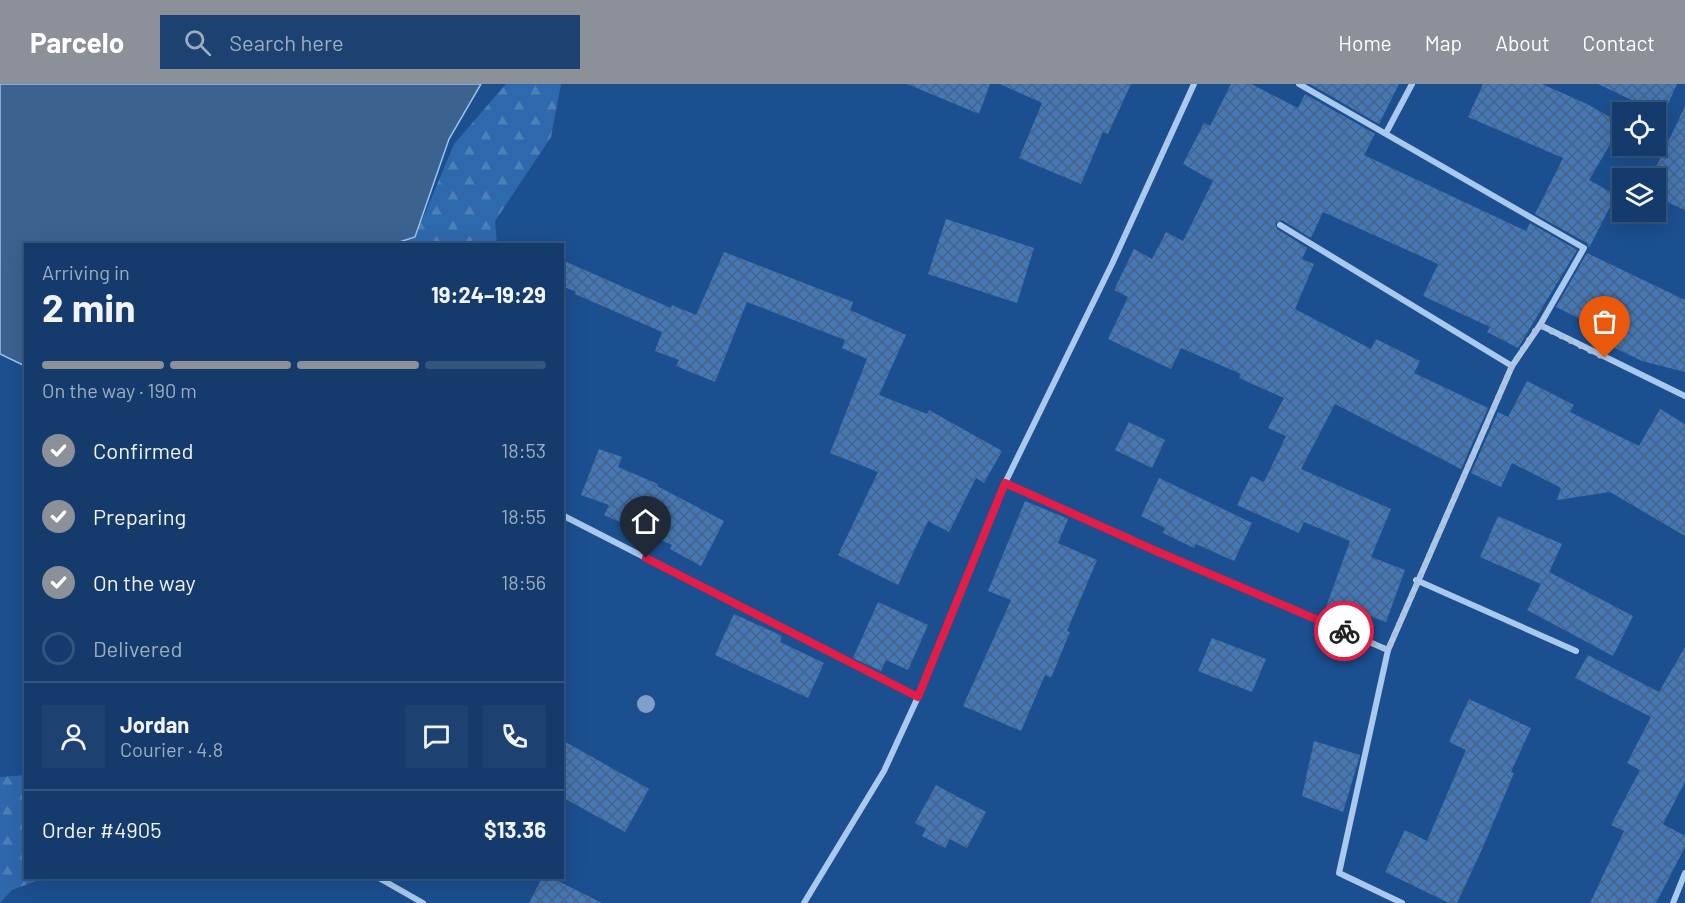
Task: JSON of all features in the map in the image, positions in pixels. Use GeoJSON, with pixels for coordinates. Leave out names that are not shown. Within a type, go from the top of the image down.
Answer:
{"type":"FeatureCollection","features":[{"type":"Feature","properties":{"kind":"street"},"geometry":{"type":"LineString","coordinates":[[804,903],[884,771],[918,697],[1005,483],[1112,264],[1194,84]]}},
{"type":"Feature","properties":{"kind":"street"},"geometry":{"type":"LineString","coordinates":[[1299,84],[1584,248],[1512,366],[1416,580],[1388,650],[1339,873],[1402,903]]}},
{"type":"Feature","properties":{"kind":"street"},"geometry":{"type":"LineString","coordinates":[[1386,134],[1412,84]]}},
{"type":"Feature","properties":{"kind":"street"},"geometry":{"type":"LineString","coordinates":[[1280,225],[1512,366]]}},
{"type":"Feature","properties":{"kind":"street"},"geometry":{"type":"LineString","coordinates":[[1539,325],[1685,396]]}},
{"type":"Feature","properties":{"kind":"street"},"geometry":{"type":"LineString","coordinates":[[1005,483],[1156,551],[1388,650]]}},
{"type":"Feature","properties":{"kind":"street"},"geometry":{"type":"LineString","coordinates":[[564,516],[918,697]]}},
{"type":"Feature","properties":{"kind":"street"},"geometry":{"type":"LineString","coordinates":[[1416,580],[1576,651]]}},
{"type":"Feature","properties":{"kind":"street"},"geometry":{"type":"LineString","coordinates":[[1673,903],[1685,873]]}},
{"type":"Feature","properties":{"kind":"street"},"geometry":{"type":"LineString","coordinates":[[381,879],[423,903]]}},
{"type":"Feature","properties":{"kind":"green space"},"geometry":{"type":"Polygon","coordinates":[[[506,84],[561,84],[551,137],[495,221],[497,243],[396,243],[415,237],[454,144],[506,84]]]}},
{"type":"Feature","properties":{"kind":"green space"},"geometry":{"type":"Polygon","coordinates":[[[24,775],[24,879],[41,879],[12,890],[0,903],[0,777],[24,775]]]}},
{"type":"Feature","properties":{"kind":"shaded area"},"geometry":{"type":"Polygon","coordinates":[[[0,84],[481,84],[449,139],[415,237],[396,243],[24,243],[24,366],[0,354],[0,84]]]}},
{"type":"Feature","properties":{"kind":"building"},"geometry":{"type":"Polygon","coordinates":[[[907,84],[990,84],[979,114],[907,84]]]}},
{"type":"Feature","properties":{"kind":"building"},"geometry":{"type":"Polygon","coordinates":[[[1000,84],[1131,84],[1108,134],[1103,132],[1081,184],[1019,158],[1042,103],[1000,84]]]}},
{"type":"Feature","properties":{"kind":"building"},"geometry":{"type":"Polygon","coordinates":[[[1231,84],[1251,84],[1298,108],[1305,94],[1375,134],[1364,155],[1526,231],[1530,223],[1577,250],[1518,348],[1487,332],[1490,327],[1423,296],[1438,264],[1323,212],[1311,238],[1282,220],[1275,223],[1277,229],[1307,248],[1302,259],[1314,264],[1295,309],[1371,349],[1376,339],[1420,361],[1414,373],[1488,408],[1461,469],[1335,404],[1301,469],[1391,509],[1371,557],[1405,570],[1386,622],[1362,613],[1364,609],[1350,604],[1346,615],[1326,607],[1350,541],[1304,522],[1299,533],[1237,505],[1251,476],[1264,482],[1286,436],[1268,428],[1284,398],[1239,378],[1241,374],[1181,348],[1171,369],[1108,339],[1128,297],[1114,290],[1134,249],[1152,259],[1166,232],[1183,241],[1213,181],[1183,164],[1204,123],[1210,126],[1231,84]]]}},
{"type":"Feature","properties":{"kind":"building"},"geometry":{"type":"Polygon","coordinates":[[[1310,84],[1399,84],[1379,124],[1310,84]]]}},
{"type":"Feature","properties":{"kind":"building"},"geometry":{"type":"Polygon","coordinates":[[[1483,84],[1542,84],[1587,104],[1612,118],[1612,141],[1589,180],[1612,193],[1612,203],[1589,248],[1587,243],[1535,214],[1563,158],[1468,117],[1483,84]]]}},
{"type":"Feature","properties":{"kind":"building"},"geometry":{"type":"Polygon","coordinates":[[[1598,84],[1677,84],[1666,108],[1666,102],[1636,102],[1598,84]]]}},
{"type":"Feature","properties":{"kind":"building"},"geometry":{"type":"Polygon","coordinates":[[[1685,106],[1685,210],[1666,201],[1666,168],[1656,168],[1661,156],[1666,156],[1666,146],[1685,106]]]}},
{"type":"Feature","properties":{"kind":"building"},"geometry":{"type":"Polygon","coordinates":[[[946,219],[1034,248],[1017,303],[928,274],[946,219]]]}},
{"type":"Feature","properties":{"kind":"building"},"geometry":{"type":"Polygon","coordinates":[[[724,252],[853,302],[850,310],[906,335],[879,395],[927,414],[929,410],[1002,451],[984,483],[976,478],[949,532],[928,521],[898,585],[838,555],[878,472],[830,453],[867,359],[842,348],[845,340],[747,302],[715,382],[676,366],[679,360],[655,351],[662,332],[575,294],[576,292],[564,287],[564,261],[671,308],[672,305],[696,315],[724,252]]]}},
{"type":"Feature","properties":{"kind":"building"},"geometry":{"type":"Polygon","coordinates":[[[1587,253],[1685,300],[1685,372],[1642,361],[1590,336],[1595,326],[1556,307],[1587,253]]]}},
{"type":"Feature","properties":{"kind":"building"},"geometry":{"type":"Polygon","coordinates":[[[1527,381],[1574,405],[1570,412],[1639,446],[1660,409],[1685,424],[1685,536],[1610,492],[1557,500],[1561,488],[1512,463],[1501,487],[1471,473],[1498,412],[1508,417],[1527,381]]]}},
{"type":"Feature","properties":{"kind":"building"},"geometry":{"type":"Polygon","coordinates":[[[1129,422],[1165,440],[1152,468],[1115,450],[1129,422]]]}},
{"type":"Feature","properties":{"kind":"building"},"geometry":{"type":"Polygon","coordinates":[[[599,449],[622,457],[618,467],[658,484],[657,486],[724,521],[701,566],[670,549],[672,545],[604,515],[609,505],[581,495],[599,449]]]}},
{"type":"Feature","properties":{"kind":"building"},"geometry":{"type":"Polygon","coordinates":[[[1159,478],[1252,523],[1234,561],[1196,544],[1194,548],[1163,533],[1165,528],[1141,516],[1159,478]]]}},
{"type":"Feature","properties":{"kind":"building"},"geometry":{"type":"Polygon","coordinates":[[[1025,501],[1068,519],[1058,543],[1097,560],[1067,631],[1070,632],[1051,678],[1045,675],[1021,731],[963,706],[1011,600],[988,591],[1025,501]]]}},
{"type":"Feature","properties":{"kind":"building"},"geometry":{"type":"Polygon","coordinates":[[[1498,516],[1562,544],[1549,572],[1633,616],[1613,656],[1527,610],[1541,584],[1480,557],[1498,516]]]}},
{"type":"Feature","properties":{"kind":"building"},"geometry":{"type":"Polygon","coordinates":[[[878,602],[928,625],[908,670],[886,660],[881,671],[853,658],[878,602]]]}},
{"type":"Feature","properties":{"kind":"building"},"geometry":{"type":"Polygon","coordinates":[[[734,614],[782,636],[780,642],[824,663],[808,698],[715,655],[734,614]]]}},
{"type":"Feature","properties":{"kind":"building"},"geometry":{"type":"Polygon","coordinates":[[[1212,638],[1266,659],[1252,692],[1198,671],[1212,638]]]}},
{"type":"Feature","properties":{"kind":"building"},"geometry":{"type":"Polygon","coordinates":[[[1685,647],[1685,782],[1663,824],[1685,836],[1685,847],[1656,903],[1590,903],[1624,831],[1611,825],[1640,770],[1627,763],[1651,717],[1575,678],[1588,655],[1659,692],[1685,647]]]}},
{"type":"Feature","properties":{"kind":"building"},"geometry":{"type":"Polygon","coordinates":[[[1469,699],[1531,728],[1511,772],[1514,773],[1483,847],[1457,903],[1449,903],[1385,872],[1405,830],[1427,841],[1466,750],[1449,742],[1469,699]]]}},
{"type":"Feature","properties":{"kind":"building"},"geometry":{"type":"Polygon","coordinates":[[[564,741],[649,789],[625,832],[564,798],[564,741]]]}},
{"type":"Feature","properties":{"kind":"building"},"geometry":{"type":"Polygon","coordinates":[[[1314,741],[1360,755],[1343,812],[1302,796],[1314,741]]]}},
{"type":"Feature","properties":{"kind":"building"},"geometry":{"type":"Polygon","coordinates":[[[936,785],[986,812],[967,848],[950,839],[945,848],[922,836],[926,829],[915,823],[936,785]]]}},
{"type":"Feature","properties":{"kind":"building"},"geometry":{"type":"Polygon","coordinates":[[[541,879],[554,879],[602,903],[529,903],[541,879]]]}},
{"type":"Feature","properties":{"kind":"way so far"},"geometry":{"type":"LineString","coordinates":[[1344,631],[1388,650],[1416,580],[1512,366],[1539,325],[1605,358]]}},
{"type":"Feature","properties":{"kind":"route"},"geometry":{"type":"LineString","coordinates":[[646,558],[918,697],[1005,483],[1156,551],[1344,631]]}}]}
